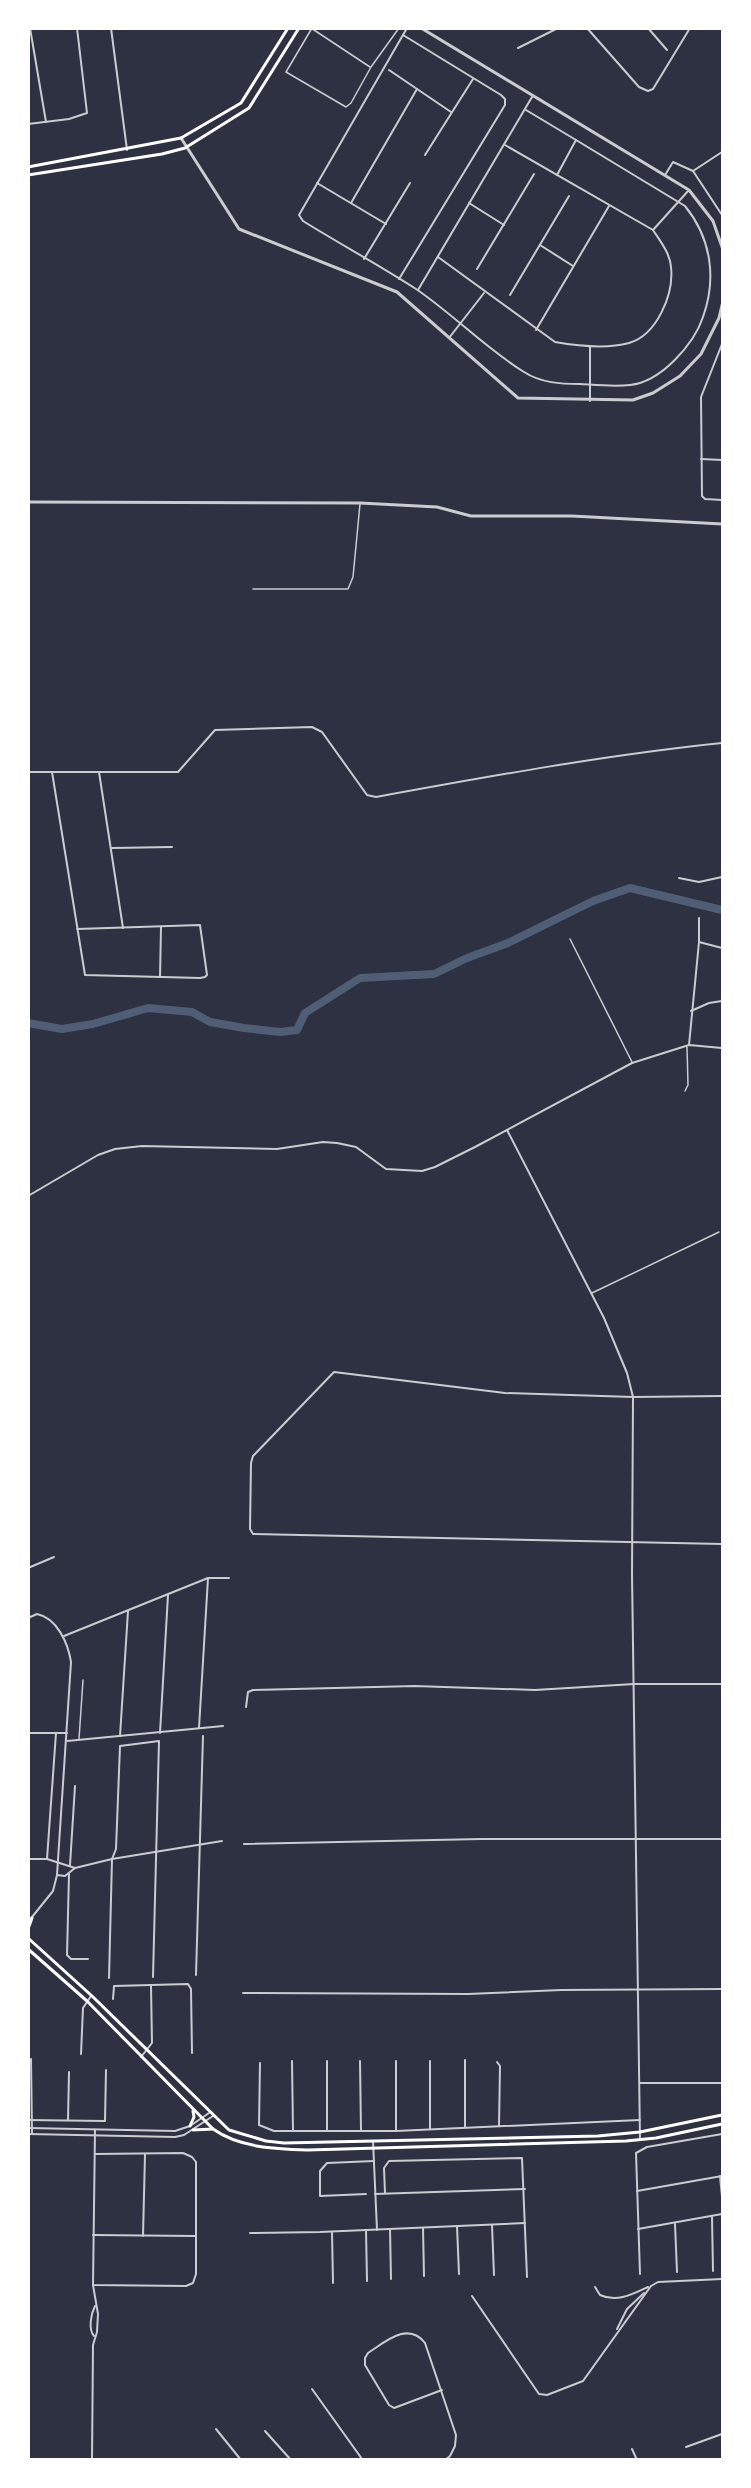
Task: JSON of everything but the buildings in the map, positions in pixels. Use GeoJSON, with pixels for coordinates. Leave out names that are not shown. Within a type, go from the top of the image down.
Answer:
{"type":"FeatureCollection","features":[{"type":"Feature","properties":{"kind":"main road"},"geometry":{"type":"LineString","coordinates":[[28,166],[127,150],[181,138],[241,103],[288,28]]}},
{"type":"Feature","properties":{"kind":"main road"},"geometry":{"type":"LineString","coordinates":[[28,176],[162,154],[185,148],[249,108],[299,28]]}},
{"type":"Feature","properties":{"kind":"main road"},"geometry":{"type":"LineString","coordinates":[[28,1929],[30,1920]]}},
{"type":"Feature","properties":{"kind":"main road"},"geometry":{"type":"LineString","coordinates":[[28,1938],[92,1996],[209,2113],[229,2130],[266,2141],[320,2143],[598,2136],[640,2132],[723,2115]]}},
{"type":"Feature","properties":{"kind":"main road"},"geometry":{"type":"LineString","coordinates":[[28,1949],[87,2001],[213,2129],[224,2136],[264,2148],[308,2150],[640,2140],[723,2124]]}},
{"type":"Feature","properties":{"kind":"main road"},"geometry":{"type":"LineString","coordinates":[[190,2126],[194,2117],[192,2107]]}},
{"type":"Feature","properties":{"kind":"main road"},"geometry":{"type":"LineString","coordinates":[[193,2130],[213,2129]]}},
{"type":"Feature","properties":{"kind":"street"},"geometry":{"type":"LineString","coordinates":[[30,28],[46,122]]}},
{"type":"Feature","properties":{"kind":"street"},"geometry":{"type":"LineString","coordinates":[[28,124],[69,119],[87,113],[77,28]]}},
{"type":"Feature","properties":{"kind":"street"},"geometry":{"type":"LineString","coordinates":[[111,28],[127,150]]}},
{"type":"Feature","properties":{"kind":"street"},"geometry":{"type":"LineString","coordinates":[[407,28],[298,215],[303,221],[418,290],[525,373],[553,383],[632,386],[647,379],[681,355],[700,327],[707,306],[711,264],[708,248],[692,215],[679,202],[525,110]]}},
{"type":"Feature","properties":{"kind":"street"},"geometry":{"type":"LineString","coordinates":[[421,28],[689,190],[713,221],[723,247]]}},
{"type":"Feature","properties":{"kind":"street"},"geometry":{"type":"LineString","coordinates":[[518,48],[558,28]]}},
{"type":"Feature","properties":{"kind":"street"},"geometry":{"type":"LineString","coordinates":[[587,28],[639,87],[648,91],[653,89],[690,28]]}},
{"type":"Feature","properties":{"kind":"street"},"geometry":{"type":"LineString","coordinates":[[648,28],[667,50]]}},
{"type":"Feature","properties":{"kind":"street"},"geometry":{"type":"LineString","coordinates":[[399,279],[505,105],[505,99],[501,95],[403,35]]}},
{"type":"Feature","properties":{"kind":"street"},"geometry":{"type":"LineString","coordinates":[[389,70],[452,113]]}},
{"type":"Feature","properties":{"kind":"street"},"geometry":{"type":"LineString","coordinates":[[425,155],[473,78]]}},
{"type":"Feature","properties":{"kind":"street"},"geometry":{"type":"LineString","coordinates":[[351,203],[417,89]]}},
{"type":"Feature","properties":{"kind":"street"},"geometry":{"type":"LineString","coordinates":[[418,290],[533,95]]}},
{"type":"Feature","properties":{"kind":"street"},"geometry":{"type":"LineString","coordinates":[[181,138],[185,148],[239,230],[397,292],[518,398],[633,400],[653,393],[680,376],[701,354],[723,305]]}},
{"type":"Feature","properties":{"kind":"street"},"geometry":{"type":"LineString","coordinates":[[556,175],[576,140]]}},
{"type":"Feature","properties":{"kind":"street"},"geometry":{"type":"LineString","coordinates":[[438,257],[555,342],[590,345],[629,343],[642,337],[654,325],[669,289],[671,267],[666,250],[652,230],[505,145]]}},
{"type":"Feature","properties":{"kind":"street"},"geometry":{"type":"LineString","coordinates":[[693,171],[723,152]]}},
{"type":"Feature","properties":{"kind":"street"},"geometry":{"type":"LineString","coordinates":[[665,175],[673,162],[693,171],[723,215]]}},
{"type":"Feature","properties":{"kind":"street"},"geometry":{"type":"LineString","coordinates":[[477,269],[534,174]]}},
{"type":"Feature","properties":{"kind":"street"},"geometry":{"type":"LineString","coordinates":[[317,183],[386,224]]}},
{"type":"Feature","properties":{"kind":"street"},"geometry":{"type":"LineString","coordinates":[[364,259],[410,183]]}},
{"type":"Feature","properties":{"kind":"street"},"geometry":{"type":"LineString","coordinates":[[652,230],[689,190]]}},
{"type":"Feature","properties":{"kind":"street"},"geometry":{"type":"LineString","coordinates":[[510,295],[569,196]]}},
{"type":"Feature","properties":{"kind":"street"},"geometry":{"type":"LineString","coordinates":[[469,203],[504,225]]}},
{"type":"Feature","properties":{"kind":"street"},"geometry":{"type":"LineString","coordinates":[[536,330],[609,206]]}},
{"type":"Feature","properties":{"kind":"street"},"geometry":{"type":"LineString","coordinates":[[540,245],[573,267]]}},
{"type":"Feature","properties":{"kind":"street"},"geometry":{"type":"LineString","coordinates":[[449,338],[484,292]]}},
{"type":"Feature","properties":{"kind":"street"},"geometry":{"type":"LineString","coordinates":[[723,344],[701,397],[702,496],[710,500],[723,500]]}},
{"type":"Feature","properties":{"kind":"street"},"geometry":{"type":"LineString","coordinates":[[590,345],[590,401]]}},
{"type":"Feature","properties":{"kind":"street"},"geometry":{"type":"LineString","coordinates":[[701,459],[723,460]]}},
{"type":"Feature","properties":{"kind":"street"},"geometry":{"type":"LineString","coordinates":[[28,502],[360,503],[437,507],[471,516],[572,516],[723,524]]}},
{"type":"Feature","properties":{"kind":"street"},"geometry":{"type":"LineString","coordinates":[[28,772],[178,772],[215,730],[312,727],[322,732],[367,795],[376,797],[648,750],[723,743]]}},
{"type":"Feature","properties":{"kind":"street"},"geometry":{"type":"LineString","coordinates":[[52,772],[77,929],[85,975],[205,978],[207,975],[200,926],[77,929]]}},
{"type":"Feature","properties":{"kind":"street"},"geometry":{"type":"LineString","coordinates":[[99,772],[123,928]]}},
{"type":"Feature","properties":{"kind":"street"},"geometry":{"type":"LineString","coordinates":[[112,848],[172,847]]}},
{"type":"Feature","properties":{"kind":"street"},"geometry":{"type":"LineString","coordinates":[[679,878],[699,882],[723,877]]}},
{"type":"Feature","properties":{"kind":"street"},"geometry":{"type":"LineString","coordinates":[[688,1045],[699,942],[699,918]]}},
{"type":"Feature","properties":{"kind":"street"},"geometry":{"type":"LineString","coordinates":[[160,977],[161,927]]}},
{"type":"Feature","properties":{"kind":"street"},"geometry":{"type":"LineString","coordinates":[[699,942],[723,948]]}},
{"type":"Feature","properties":{"kind":"street"},"geometry":{"type":"LineString","coordinates":[[691,1011],[709,1003],[723,1001]]}},
{"type":"Feature","properties":{"kind":"street"},"geometry":{"type":"LineString","coordinates":[[28,1196],[98,1155],[127,1147],[169,1145],[212,1149],[277,1149],[323,1142],[356,1147],[386,1169],[412,1171],[435,1167],[632,1063],[688,1045],[723,1048]]}},
{"type":"Feature","properties":{"kind":"street"},"geometry":{"type":"LineString","coordinates":[[507,1130],[592,1293],[627,1372],[633,1397],[632,1543],[640,2140]]}},
{"type":"Feature","properties":{"kind":"street"},"geometry":{"type":"LineString","coordinates":[[723,1396],[633,1397],[505,1393],[334,1372],[253,1456],[250,1532],[253,1534],[723,1544]]}},
{"type":"Feature","properties":{"kind":"street"},"geometry":{"type":"LineString","coordinates":[[28,1568],[54,1557]]}},
{"type":"Feature","properties":{"kind":"street"},"geometry":{"type":"LineString","coordinates":[[63,1636],[208,1578],[229,1578]]}},
{"type":"Feature","properties":{"kind":"street"},"geometry":{"type":"LineString","coordinates":[[199,1728],[208,1578]]}},
{"type":"Feature","properties":{"kind":"street"},"geometry":{"type":"LineString","coordinates":[[160,1733],[168,1593]]}},
{"type":"Feature","properties":{"kind":"street"},"geometry":{"type":"LineString","coordinates":[[120,1736],[128,1610]]}},
{"type":"Feature","properties":{"kind":"street"},"geometry":{"type":"LineString","coordinates":[[28,1618],[37,1614],[48,1618],[63,1636],[71,1662],[57,1875],[53,1891],[30,1920]]}},
{"type":"Feature","properties":{"kind":"street"},"geometry":{"type":"LineString","coordinates":[[246,1707],[248,1692],[253,1690],[415,1686],[535,1690],[634,1684],[723,1684]]}},
{"type":"Feature","properties":{"kind":"street"},"geometry":{"type":"LineString","coordinates":[[67,1741],[223,1726]]}},
{"type":"Feature","properties":{"kind":"street"},"geometry":{"type":"LineString","coordinates":[[28,1733],[67,1732]]}},
{"type":"Feature","properties":{"kind":"street"},"geometry":{"type":"LineString","coordinates":[[46,1859],[56,1733]]}},
{"type":"Feature","properties":{"kind":"street"},"geometry":{"type":"LineString","coordinates":[[196,1975],[203,1736]]}},
{"type":"Feature","properties":{"kind":"street"},"geometry":{"type":"LineString","coordinates":[[109,1978],[112,1858],[116,1849],[120,1746],[159,1741],[153,1977]]}},
{"type":"Feature","properties":{"kind":"street"},"geometry":{"type":"LineString","coordinates":[[70,1865],[75,1786]]}},
{"type":"Feature","properties":{"kind":"street"},"geometry":{"type":"LineString","coordinates":[[244,1844],[637,1838],[723,1839]]}},
{"type":"Feature","properties":{"kind":"street"},"geometry":{"type":"LineString","coordinates":[[57,1875],[69,1874],[75,1868],[112,1858],[222,1841]]}},
{"type":"Feature","properties":{"kind":"street"},"geometry":{"type":"LineString","coordinates":[[28,1859],[46,1859],[75,1868]]}},
{"type":"Feature","properties":{"kind":"street"},"geometry":{"type":"LineString","coordinates":[[69,1874],[67,1955],[71,1959],[88,1959]]}},
{"type":"Feature","properties":{"kind":"street"},"geometry":{"type":"LineString","coordinates":[[113,1999],[114,1986],[188,1984],[191,1989],[192,2053]]}},
{"type":"Feature","properties":{"kind":"street"},"geometry":{"type":"LineString","coordinates":[[141,2057],[152,2043],[151,1985]]}},
{"type":"Feature","properties":{"kind":"street"},"geometry":{"type":"LineString","coordinates":[[243,1994],[468,1994],[571,1989],[723,1989]]}},
{"type":"Feature","properties":{"kind":"street"},"geometry":{"type":"LineString","coordinates":[[81,2054],[83,2008],[92,1996]]}},
{"type":"Feature","properties":{"kind":"street"},"geometry":{"type":"LineString","coordinates":[[32,2059],[30,2134],[176,2137],[193,2130],[213,2116]]}},
{"type":"Feature","properties":{"kind":"street"},"geometry":{"type":"LineString","coordinates":[[465,2060],[465,2127]]}},
{"type":"Feature","properties":{"kind":"street"},"geometry":{"type":"LineString","coordinates":[[292,2061],[293,2131]]}},
{"type":"Feature","properties":{"kind":"street"},"geometry":{"type":"LineString","coordinates":[[327,2061],[327,2131]]}},
{"type":"Feature","properties":{"kind":"street"},"geometry":{"type":"LineString","coordinates":[[360,2061],[361,2131]]}},
{"type":"Feature","properties":{"kind":"street"},"geometry":{"type":"LineString","coordinates":[[396,2061],[396,2131]]}},
{"type":"Feature","properties":{"kind":"street"},"geometry":{"type":"LineString","coordinates":[[430,2061],[430,2129]]}},
{"type":"Feature","properties":{"kind":"street"},"geometry":{"type":"LineString","coordinates":[[260,2062],[259,2121],[262,2127],[268,2129],[396,2131],[640,2120]]}},
{"type":"Feature","properties":{"kind":"street"},"geometry":{"type":"LineString","coordinates":[[497,2062],[500,2066],[500,2126]]}},
{"type":"Feature","properties":{"kind":"street"},"geometry":{"type":"LineString","coordinates":[[30,2120],[105,2121],[106,2070]]}},
{"type":"Feature","properties":{"kind":"street"},"geometry":{"type":"LineString","coordinates":[[68,2120],[69,2072]]}},
{"type":"Feature","properties":{"kind":"street"},"geometry":{"type":"LineString","coordinates":[[640,2083],[723,2083]]}},
{"type":"Feature","properties":{"kind":"street"},"geometry":{"type":"LineString","coordinates":[[30,2128],[175,2131],[190,2126],[209,2113]]}},
{"type":"Feature","properties":{"kind":"street"},"geometry":{"type":"LineString","coordinates":[[92,2460],[94,2336],[91,2332],[95,2306],[93,2235],[95,2130]]}},
{"type":"Feature","properties":{"kind":"street"},"geometry":{"type":"LineString","coordinates":[[640,2274],[636,2153],[646,2147],[723,2134]]}},
{"type":"Feature","properties":{"kind":"street"},"geometry":{"type":"LineString","coordinates":[[373,2142],[377,2230]]}},
{"type":"Feature","properties":{"kind":"street"},"geometry":{"type":"LineString","coordinates":[[143,2236],[145,2153]]}},
{"type":"Feature","properties":{"kind":"street"},"geometry":{"type":"LineString","coordinates":[[93,2285],[190,2285],[195,2279],[196,2236],[196,2162],[192,2157],[183,2153],[95,2154]]}},
{"type":"Feature","properties":{"kind":"street"},"geometry":{"type":"LineString","coordinates":[[385,2193],[384,2168],[385,2163],[389,2161],[522,2158],[527,2277]]}},
{"type":"Feature","properties":{"kind":"street"},"geometry":{"type":"LineString","coordinates":[[366,2194],[320,2196],[320,2171],[327,2163],[374,2161]]}},
{"type":"Feature","properties":{"kind":"street"},"geometry":{"type":"LineString","coordinates":[[637,2191],[721,2176],[723,2196]]}},
{"type":"Feature","properties":{"kind":"street"},"geometry":{"type":"LineString","coordinates":[[375,2194],[525,2189]]}},
{"type":"Feature","properties":{"kind":"street"},"geometry":{"type":"LineString","coordinates":[[638,2229],[723,2214]]}},
{"type":"Feature","properties":{"kind":"street"},"geometry":{"type":"LineString","coordinates":[[712,2216],[713,2271]]}},
{"type":"Feature","properties":{"kind":"street"},"geometry":{"type":"LineString","coordinates":[[250,2233],[332,2232],[525,2223]]}},
{"type":"Feature","properties":{"kind":"street"},"geometry":{"type":"LineString","coordinates":[[675,2223],[677,2272]]}},
{"type":"Feature","properties":{"kind":"street"},"geometry":{"type":"LineString","coordinates":[[492,2225],[494,2275]]}},
{"type":"Feature","properties":{"kind":"street"},"geometry":{"type":"LineString","coordinates":[[457,2226],[459,2274]]}},
{"type":"Feature","properties":{"kind":"street"},"geometry":{"type":"LineString","coordinates":[[423,2228],[424,2276]]}},
{"type":"Feature","properties":{"kind":"street"},"geometry":{"type":"LineString","coordinates":[[390,2229],[391,2279]]}},
{"type":"Feature","properties":{"kind":"street"},"geometry":{"type":"LineString","coordinates":[[366,2230],[367,2281]]}},
{"type":"Feature","properties":{"kind":"street"},"geometry":{"type":"LineString","coordinates":[[332,2232],[333,2283]]}},
{"type":"Feature","properties":{"kind":"street"},"geometry":{"type":"LineString","coordinates":[[93,2235],[196,2236]]}},
{"type":"Feature","properties":{"kind":"street"},"geometry":{"type":"LineString","coordinates":[[595,2287],[600,2295],[615,2298],[625,2297],[658,2282],[723,2279]]}},
{"type":"Feature","properties":{"kind":"street"},"geometry":{"type":"LineString","coordinates":[[472,2296],[539,2394],[547,2395],[583,2381],[651,2286]]}},
{"type":"Feature","properties":{"kind":"street"},"geometry":{"type":"LineString","coordinates":[[94,2336],[98,2332],[98,2314],[95,2306]]}},
{"type":"Feature","properties":{"kind":"street"},"geometry":{"type":"LineString","coordinates":[[442,2390],[394,2408],[389,2405],[365,2365],[365,2358],[368,2353],[397,2335],[414,2334],[425,2343],[442,2390],[456,2435],[455,2446],[445,2460]]}},
{"type":"Feature","properties":{"kind":"street"},"geometry":{"type":"LineString","coordinates":[[312,2389],[361,2459],[378,2460]]}},
{"type":"Feature","properties":{"kind":"street"},"geometry":{"type":"LineString","coordinates":[[216,2429],[241,2460]]}},
{"type":"Feature","properties":{"kind":"street"},"geometry":{"type":"LineString","coordinates":[[265,2431],[291,2460]]}},
{"type":"Feature","properties":{"kind":"street"},"geometry":{"type":"LineString","coordinates":[[686,2447],[723,2434]]}},
{"type":"Feature","properties":{"kind":"street"},"geometry":{"type":"LineString","coordinates":[[632,2449],[637,2460]]}},
{"type":"Feature","properties":{"kind":"lane"},"geometry":{"type":"LineString","coordinates":[[390,28],[395,32]]}},
{"type":"Feature","properties":{"kind":"lane"},"geometry":{"type":"LineString","coordinates":[[371,67],[312,29],[286,72],[346,107],[351,104],[371,67],[399,28]]}},
{"type":"Feature","properties":{"kind":"lane"},"geometry":{"type":"LineString","coordinates":[[253,589],[348,589],[353,577],[360,503]]}},
{"type":"Feature","properties":{"kind":"lane"},"geometry":{"type":"LineString","coordinates":[[570,939],[632,1063]]}},
{"type":"Feature","properties":{"kind":"lane"},"geometry":{"type":"LineString","coordinates":[[685,1091],[688,1085],[688,1045]]}},
{"type":"Feature","properties":{"kind":"lane"},"geometry":{"type":"LineString","coordinates":[[592,1293],[718,1232]]}},
{"type":"Feature","properties":{"kind":"lane"},"geometry":{"type":"LineString","coordinates":[[78,1740],[83,1680]]}},
{"type":"Feature","properties":{"kind":"waterway"},"geometry":{"type":"LineString","coordinates":[[28,1023],[62,1029],[93,1024],[148,1008],[192,1012],[210,1022],[244,1028],[280,1032],[297,1030],[305,1013],[360,978],[434,974],[467,958],[508,943],[593,901],[630,888],[722,910]]}}]}
